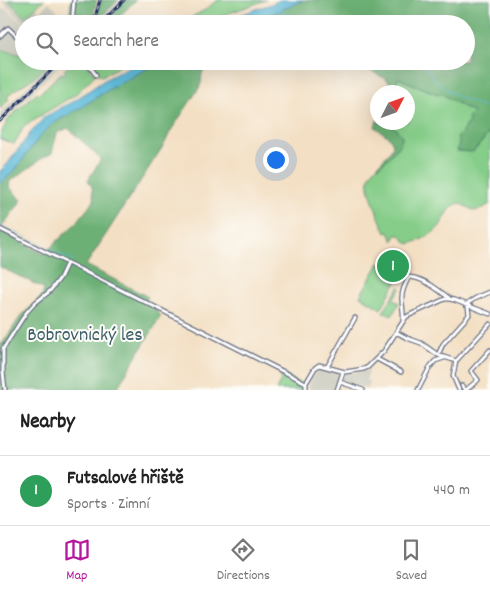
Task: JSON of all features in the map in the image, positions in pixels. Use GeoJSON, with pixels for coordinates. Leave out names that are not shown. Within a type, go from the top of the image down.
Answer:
{"type":"FeatureCollection","features":[{"type":"Feature","properties":{"kind":"street"},"geometry":{"type":"LineString","coordinates":[[73,15],[74,0]]}},
{"type":"Feature","properties":{"kind":"street"},"geometry":{"type":"LineString","coordinates":[[0,36],[8,28],[15,35]]}},
{"type":"Feature","properties":{"kind":"street"},"geometry":{"type":"LineString","coordinates":[[92,70],[96,75]]}},
{"type":"Feature","properties":{"kind":"street"},"geometry":{"type":"LineString","coordinates":[[0,228],[306,383]]}},
{"type":"Feature","properties":{"kind":"street"},"geometry":{"type":"LineString","coordinates":[[5,390],[3,349],[26,313],[50,291],[60,278],[67,263]]}},
{"type":"Feature","properties":{"kind":"street"},"geometry":{"type":"LineString","coordinates":[[403,320],[402,295],[409,276],[428,283],[449,299],[490,314]]}},
{"type":"Feature","properties":{"kind":"street"},"geometry":{"type":"LineString","coordinates":[[466,306],[476,298],[490,292]]}},
{"type":"Feature","properties":{"kind":"street"},"geometry":{"type":"LineString","coordinates":[[306,390],[306,383],[316,366],[319,365],[343,372],[364,369],[377,359],[391,342],[403,320],[408,315],[449,299]]}},
{"type":"Feature","properties":{"kind":"street"},"geometry":{"type":"LineString","coordinates":[[438,355],[443,344],[469,315],[466,306]]}},
{"type":"Feature","properties":{"kind":"street"},"geometry":{"type":"LineString","coordinates":[[328,367],[355,318]]}},
{"type":"Feature","properties":{"kind":"street"},"geometry":{"type":"LineString","coordinates":[[490,324],[456,361],[453,376],[460,388],[466,390],[478,380],[471,371],[490,351]]}},
{"type":"Feature","properties":{"kind":"street"},"geometry":{"type":"LineString","coordinates":[[396,332],[421,343],[438,355],[456,361]]}},
{"type":"Feature","properties":{"kind":"street"},"geometry":{"type":"LineString","coordinates":[[418,390],[435,361],[445,358]]}},
{"type":"Feature","properties":{"kind":"street"},"geometry":{"type":"LineString","coordinates":[[377,359],[401,372]]}},
{"type":"Feature","properties":{"kind":"street"},"geometry":{"type":"LineString","coordinates":[[337,390],[343,372]]}},
{"type":"Feature","properties":{"kind":"street"},"geometry":{"type":"LineString","coordinates":[[340,382],[363,390]]}},
{"type":"Feature","properties":{"kind":"shaded area"},"geometry":{"type":"Polygon","coordinates":[[[1,0],[8,0],[23,15],[15,15],[1,0]]]}},
{"type":"Feature","properties":{"kind":"shaded area"},"geometry":{"type":"Polygon","coordinates":[[[119,0],[127,0],[111,15],[102,15],[119,0]]]}},
{"type":"Feature","properties":{"kind":"shaded area"},"geometry":{"type":"Polygon","coordinates":[[[49,2],[61,15],[27,15],[36,8],[40,11],[49,2]]]}},
{"type":"Feature","properties":{"kind":"shaded area"},"geometry":{"type":"Polygon","coordinates":[[[0,8],[7,9],[15,17],[15,53],[0,49],[0,8]]]}},
{"type":"Feature","properties":{"kind":"shaded area"},"geometry":{"type":"Polygon","coordinates":[[[44,70],[55,70],[0,124],[0,113],[44,70]]]}},
{"type":"Feature","properties":{"kind":"shaded area"},"geometry":{"type":"Polygon","coordinates":[[[318,366],[343,374],[368,370],[366,380],[370,382],[367,389],[343,381],[339,383],[336,390],[310,390],[308,386],[318,366]]]}},
{"type":"Feature","properties":{"kind":"green space"},"geometry":{"type":"Polygon","coordinates":[[[8,0],[44,0],[27,15],[23,15],[8,0]]]}},
{"type":"Feature","properties":{"kind":"green space"},"geometry":{"type":"Polygon","coordinates":[[[71,0],[97,0],[93,15],[70,15],[71,0]]]}},
{"type":"Feature","properties":{"kind":"green space"},"geometry":{"type":"Polygon","coordinates":[[[101,0],[118,0],[102,15],[96,15],[101,0]]]}},
{"type":"Feature","properties":{"kind":"green space"},"geometry":{"type":"Polygon","coordinates":[[[126,0],[136,0],[120,15],[111,15],[126,0]]]}},
{"type":"Feature","properties":{"kind":"green space"},"geometry":{"type":"Polygon","coordinates":[[[218,0],[266,0],[224,15],[195,15],[218,0]]]}},
{"type":"Feature","properties":{"kind":"green space"},"geometry":{"type":"Polygon","coordinates":[[[303,0],[490,0],[490,132],[473,152],[457,151],[459,143],[457,138],[469,122],[468,119],[473,112],[440,93],[437,94],[398,78],[395,85],[390,85],[388,80],[369,70],[475,70],[475,15],[269,15],[303,0]]]}},
{"type":"Feature","properties":{"kind":"green space"},"geometry":{"type":"Polygon","coordinates":[[[0,49],[15,53],[15,70],[42,70],[8,95],[8,101],[0,109],[0,49]]]}},
{"type":"Feature","properties":{"kind":"green space"},"geometry":{"type":"Polygon","coordinates":[[[64,70],[91,70],[95,75],[76,94],[25,125],[14,144],[0,139],[0,135],[7,122],[5,122],[37,92],[39,94],[61,73],[66,72],[64,70]]]}},
{"type":"Feature","properties":{"kind":"green space"},"geometry":{"type":"Polygon","coordinates":[[[94,70],[113,70],[102,76],[94,70]]]}},
{"type":"Feature","properties":{"kind":"green space","name":"Bobrovnický les"},"geometry":{"type":"Polygon","coordinates":[[[144,70],[204,70],[199,88],[86,265],[148,297],[146,300],[161,316],[116,390],[1,390],[0,344],[2,344],[21,316],[42,296],[44,290],[0,267],[0,231],[44,254],[76,223],[94,201],[92,187],[88,180],[101,159],[68,128],[57,133],[52,153],[9,182],[11,189],[22,200],[0,229],[0,184],[15,170],[39,137],[52,124],[144,70]]]}},
{"type":"Feature","properties":{"kind":"green space"},"geometry":{"type":"Polygon","coordinates":[[[398,78],[437,94],[440,92],[473,112],[465,126],[457,151],[476,149],[490,132],[490,204],[475,211],[459,203],[450,210],[439,227],[432,233],[421,240],[408,244],[400,235],[396,235],[393,241],[389,232],[386,233],[374,206],[369,184],[374,170],[401,143],[392,130],[415,130],[415,85],[395,85],[398,78]]]}},
{"type":"Feature","properties":{"kind":"green space"},"geometry":{"type":"Polygon","coordinates":[[[379,130],[397,130],[402,138],[396,150],[378,167],[393,145],[388,137],[379,130]]]}},
{"type":"Feature","properties":{"kind":"green space"},"geometry":{"type":"Polygon","coordinates":[[[379,263],[400,275],[381,309],[360,296],[379,263]]]}},
{"type":"Feature","properties":{"kind":"green space"},"geometry":{"type":"Polygon","coordinates":[[[399,287],[401,288],[393,299],[399,303],[392,316],[383,312],[399,287]]]}},
{"type":"Feature","properties":{"kind":"green space"},"geometry":{"type":"Polygon","coordinates":[[[281,375],[304,385],[303,390],[276,390],[281,380],[281,375]]]}},
{"type":"Feature","properties":{"kind":"water"},"geometry":{"type":"Polygon","coordinates":[[[280,0],[303,0],[269,15],[239,15],[280,0]]]}},
{"type":"Feature","properties":{"kind":"water"},"geometry":{"type":"Polygon","coordinates":[[[123,70],[144,70],[52,124],[39,137],[15,170],[0,184],[0,171],[46,116],[75,100],[123,70]]]}},
{"type":"Feature","properties":{"kind":"waterway"},"geometry":{"type":"LineString","coordinates":[[278,11],[290,15]]}},
{"type":"Feature","properties":{"kind":"waterway"},"geometry":{"type":"LineString","coordinates":[[427,70],[444,88],[467,101],[490,109]]}},
{"type":"Feature","properties":{"kind":"waterway"},"geometry":{"type":"LineString","coordinates":[[42,116],[46,118]]}},
{"type":"Feature","properties":{"kind":"waterway"},"geometry":{"type":"LineString","coordinates":[[0,225],[74,261]]}},
{"type":"Feature","properties":{"kind":"tunnel"},"geometry":{"type":"LineString","coordinates":[[458,382],[462,386]]}},
{"type":"Feature","properties":{"kind":"railway"},"geometry":{"type":"LineString","coordinates":[[96,15],[100,0]]}},
{"type":"Feature","properties":{"kind":"railway"},"geometry":{"type":"LineString","coordinates":[[109,15],[124,0]]}},
{"type":"Feature","properties":{"kind":"railway"},"geometry":{"type":"LineString","coordinates":[[0,121],[52,70]]}},
{"type":"Feature","properties":{"kind":"place","name":"Futsalové hřiště"},"geometry":{"type":"Point","coordinates":[393,266]}}]}
